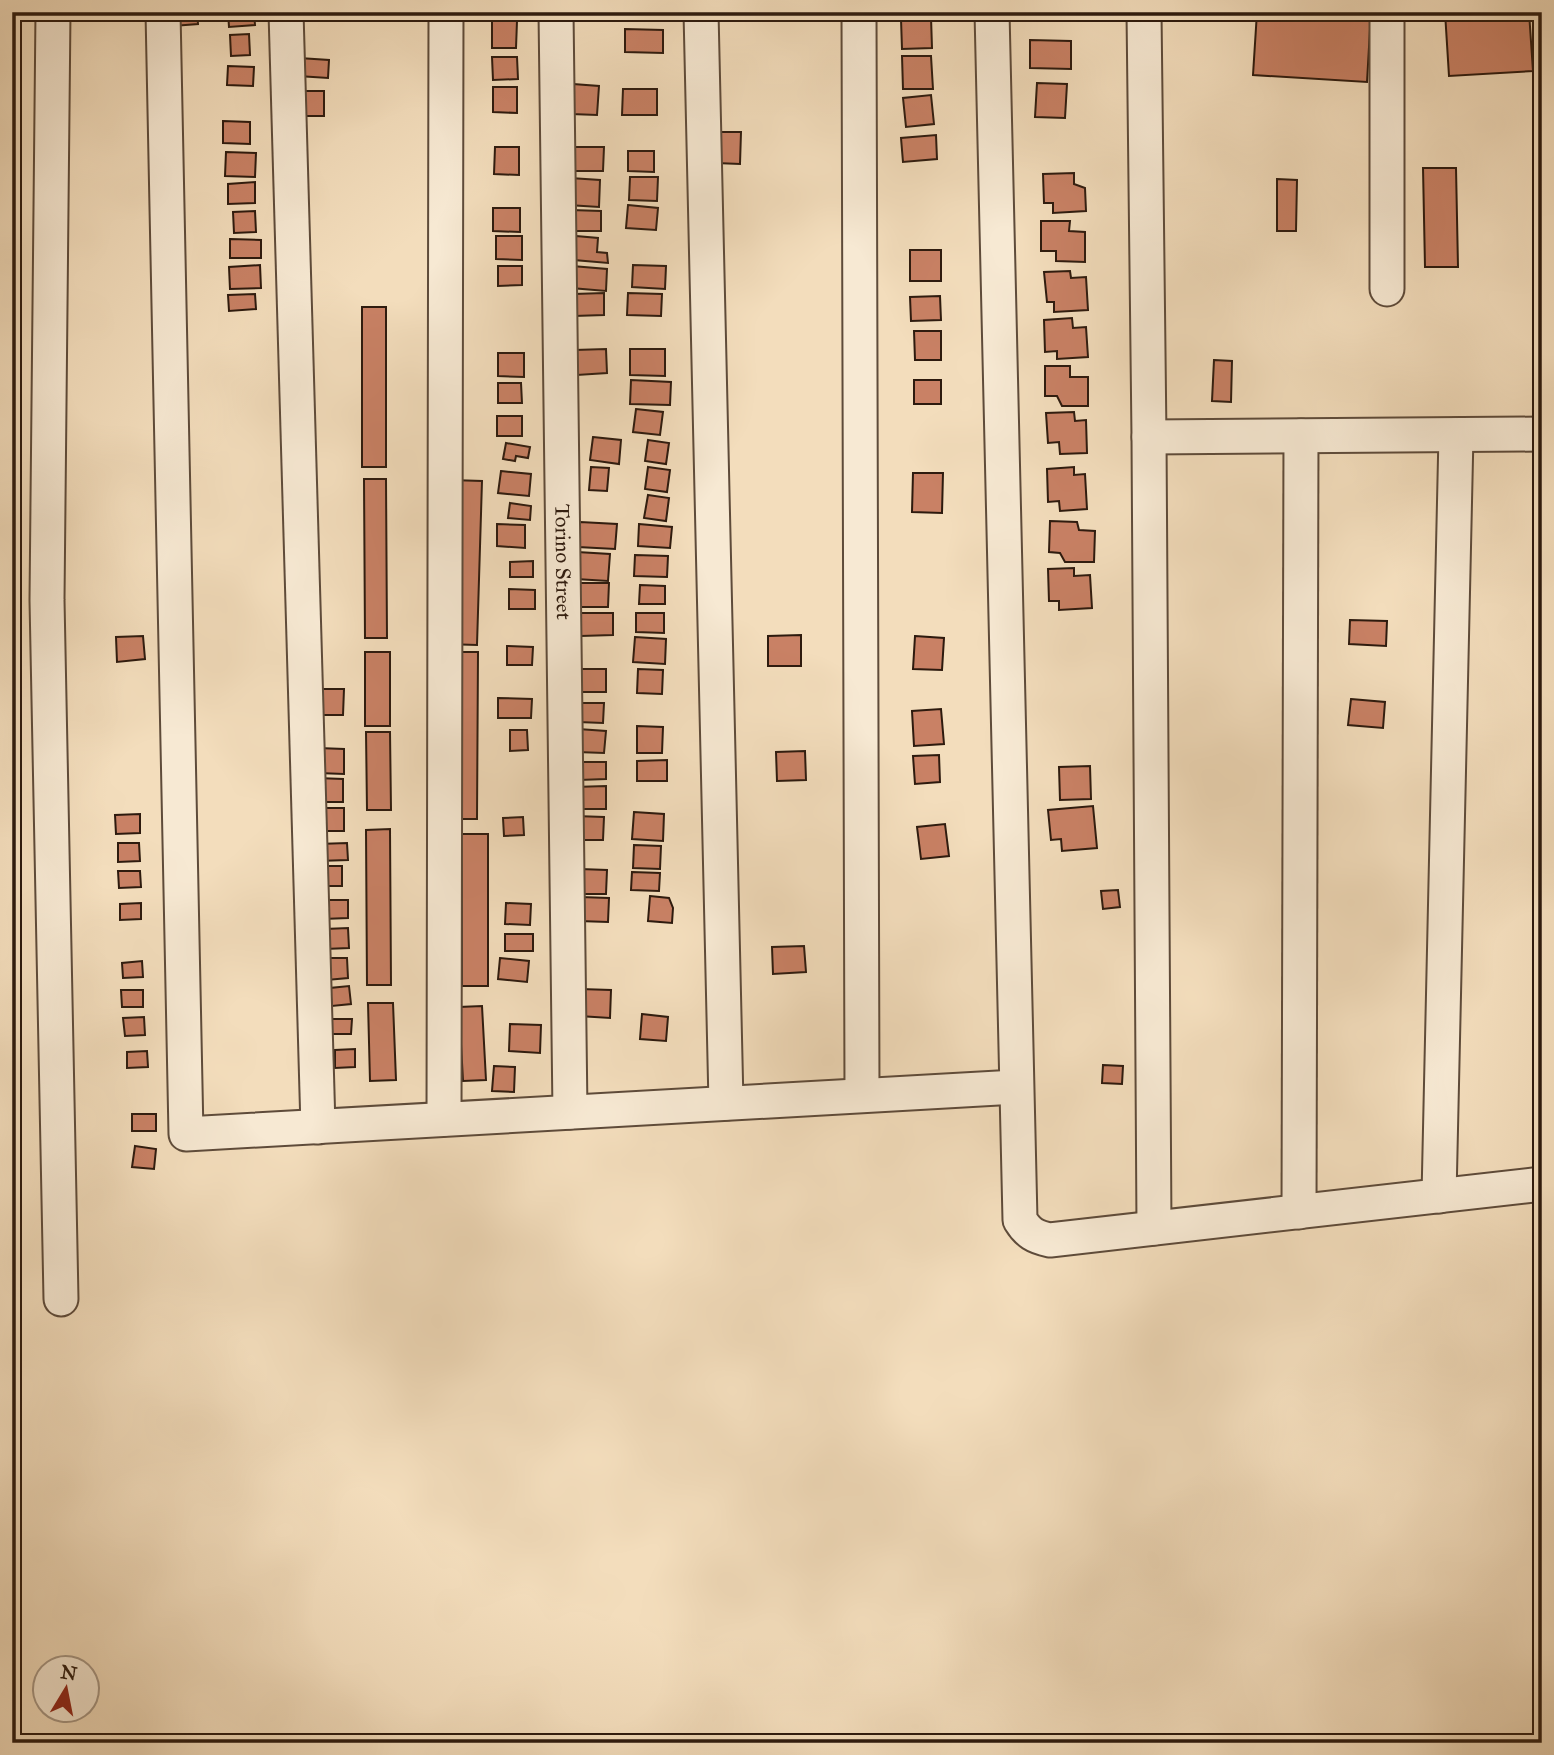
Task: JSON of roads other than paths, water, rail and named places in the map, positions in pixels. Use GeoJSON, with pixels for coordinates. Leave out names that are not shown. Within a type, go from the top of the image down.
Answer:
{"type":"FeatureCollection","features":[{"type":"Feature","properties":{"kind":"street"},"geometry":{"type":"LineString","coordinates":[[53,12],[47,600],[61,1298]]}},
{"type":"Feature","properties":{"kind":"street"},"geometry":{"type":"LineString","coordinates":[[163,12],[186,1134],[1016,1087]]}},
{"type":"Feature","properties":{"kind":"street"},"geometry":{"type":"LineString","coordinates":[[286,12],[318,1127]]}},
{"type":"Feature","properties":{"kind":"street"},"geometry":{"type":"LineString","coordinates":[[444,1119],[446,12]]}},
{"type":"Feature","properties":{"kind":"street","name":"Torino Street"},"geometry":{"type":"LineString","coordinates":[[556,12],[570,1112]]}},
{"type":"Feature","properties":{"kind":"street"},"geometry":{"type":"LineString","coordinates":[[701,12],[726,1103]]}},
{"type":"Feature","properties":{"kind":"street"},"geometry":{"type":"LineString","coordinates":[[859,12],[862,1095]]}},
{"type":"Feature","properties":{"kind":"street"},"geometry":{"type":"LineString","coordinates":[[992,12],[1020,1220],[1027,1231],[1050,1240],[1542,1184]]}},
{"type":"Feature","properties":{"kind":"street"},"geometry":{"type":"LineString","coordinates":[[1144,12],[1154,1228]]}},
{"type":"Feature","properties":{"kind":"street"},"geometry":{"type":"LineString","coordinates":[[1387,12],[1387,289]]}},
{"type":"Feature","properties":{"kind":"street"},"geometry":{"type":"LineString","coordinates":[[1149,437],[1542,434]]}},
{"type":"Feature","properties":{"kind":"street"},"geometry":{"type":"LineString","coordinates":[[1439,1196],[1456,435]]}},
{"type":"Feature","properties":{"kind":"street"},"geometry":{"type":"LineString","coordinates":[[1299,1212],[1301,436]]}}]}
